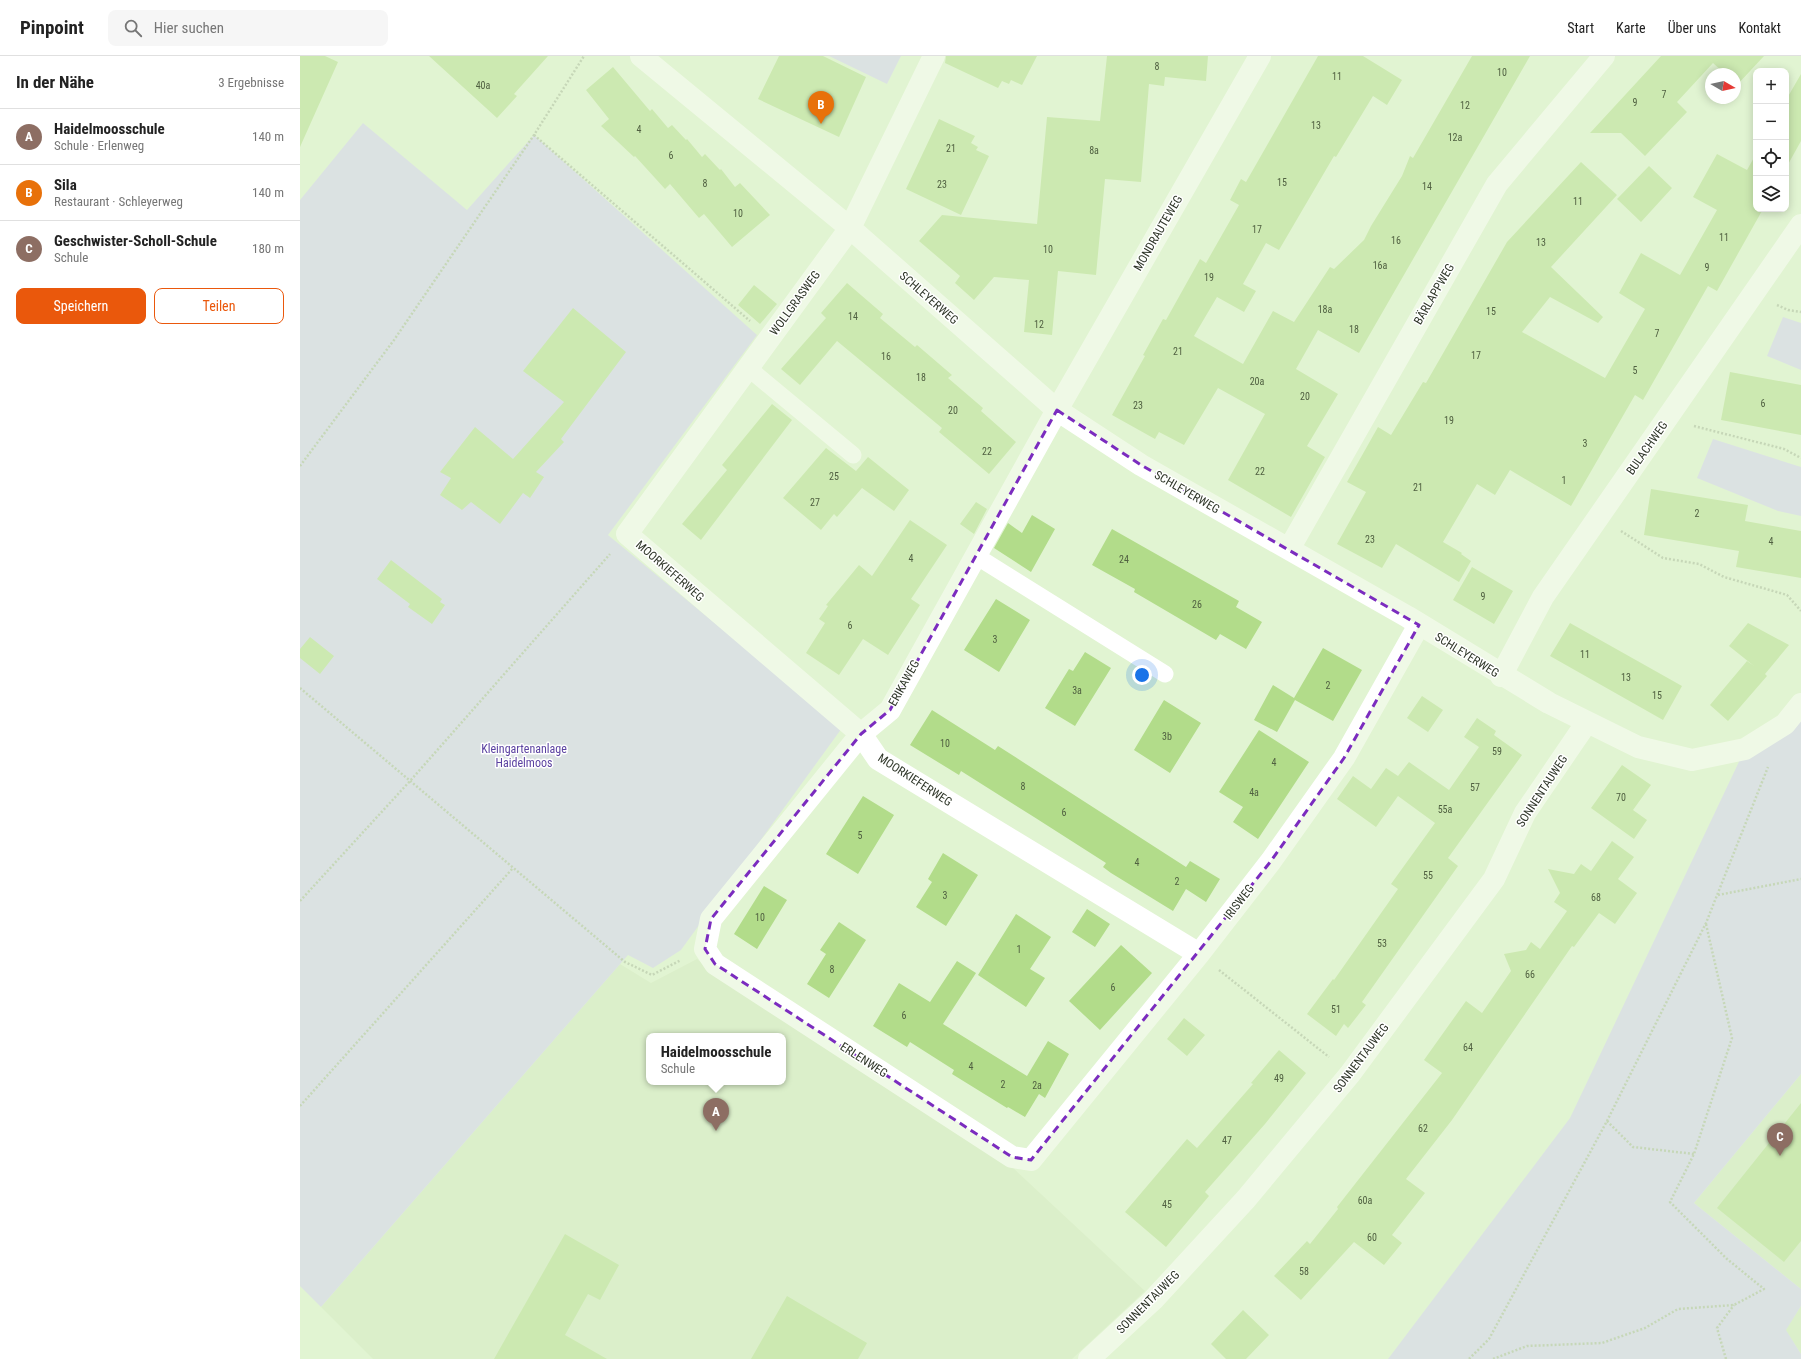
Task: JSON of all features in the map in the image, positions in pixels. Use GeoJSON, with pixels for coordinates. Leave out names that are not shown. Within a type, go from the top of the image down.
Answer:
{"type":"FeatureCollection","features":[{"type":"Feature","properties":{"kind":"street","name":"SCHLEYERWEG"},"geometry":{"type":"LineString","coordinates":[[641,56],[850,228],[1057,410],[1141,465],[1408,617],[1501,676],[1548,703],[1638,747],[1692,760],[1745,749],[1785,724],[1801,704]]}},
{"type":"Feature","properties":{"kind":"street","name":"WOLLGRASWEG"},"geometry":{"type":"LineString","coordinates":[[627,534],[747,367],[770,338],[850,228],[934,56]]}},
{"type":"Feature","properties":{"kind":"street","name":"MONDRAUTEWEG"},"geometry":{"type":"LineString","coordinates":[[1057,410],[1260,56]]}},
{"type":"Feature","properties":{"kind":"street","name":"BÄRLAPPWEG"},"geometry":{"type":"LineString","coordinates":[[1289,550],[1497,184],[1604,56]]}},
{"type":"Feature","properties":{"kind":"street","name":"BULACHWEG"},"geometry":{"type":"LineString","coordinates":[[1501,676],[1543,597],[1801,225]]}},
{"type":"Feature","properties":{"kind":"street","name":"ERIKAWEG"},"geometry":{"type":"LineString","coordinates":[[705,949],[711,919],[861,734],[890,710],[1057,410]]}},
{"type":"Feature","properties":{"kind":"street","name":"MOORKIEFERWEG"},"geometry":{"type":"LineString","coordinates":[[627,534],[861,734],[878,759],[1199,954]]}},
{"type":"Feature","properties":{"kind":"street","name":"IRISWEG"},"geometry":{"type":"LineString","coordinates":[[1031,1160],[1199,954],[1271,861],[1344,758],[1419,625]]}},
{"type":"Feature","properties":{"kind":"street","name":"SONNENTAUWEG"},"geometry":{"type":"LineString","coordinates":[[1089,1359],[1153,1300],[1246,1199],[1350,1074],[1494,879],[1525,813],[1588,722]]}},
{"type":"Feature","properties":{"kind":"street","name":"ERLENWEG"},"geometry":{"type":"LineString","coordinates":[[705,949],[715,964],[1012,1157],[1031,1160]]}},
{"type":"Feature","properties":{"kind":"lane"},"geometry":{"type":"LineString","coordinates":[[747,367],[853,455]]}},
{"type":"Feature","properties":{"kind":"lane"},"geometry":{"type":"LineString","coordinates":[[976,556],[1165,674]]}},
{"type":"Feature","properties":{"kind":"path"},"geometry":{"type":"LineString","coordinates":[[300,466],[394,340],[534,135],[584,56]]}},
{"type":"Feature","properties":{"kind":"path"},"geometry":{"type":"LineString","coordinates":[[534,135],[770,338]]}},
{"type":"Feature","properties":{"kind":"path"},"geometry":{"type":"LineString","coordinates":[[1667,419],[1784,449],[1801,458]]}},
{"type":"Feature","properties":{"kind":"path"},"geometry":{"type":"LineString","coordinates":[[1600,516],[1663,558],[1699,564],[1724,577],[1787,595],[1801,611]]}},
{"type":"Feature","properties":{"kind":"path"},"geometry":{"type":"LineString","coordinates":[[300,901],[410,781],[627,534]]}},
{"type":"Feature","properties":{"kind":"path"},"geometry":{"type":"LineString","coordinates":[[300,688],[625,962],[652,975],[705,949]]}},
{"type":"Feature","properties":{"kind":"path"},"geometry":{"type":"LineString","coordinates":[[1469,1359],[1489,1339],[1606,1121],[1706,923],[1785,724]]}},
{"type":"Feature","properties":{"kind":"path"},"geometry":{"type":"LineString","coordinates":[[300,1106],[513,868]]}},
{"type":"Feature","properties":{"kind":"path"},"geometry":{"type":"LineString","coordinates":[[1717,896],[1801,879]]}},
{"type":"Feature","properties":{"kind":"path"},"geometry":{"type":"LineString","coordinates":[[1706,923],[1732,1038],[1694,1154],[1670,1202],[1727,1259],[1764,1289],[1734,1305],[1716,1328],[1726,1359]]}},
{"type":"Feature","properties":{"kind":"path"},"geometry":{"type":"LineString","coordinates":[[1199,954],[1350,1074]]}},
{"type":"Feature","properties":{"kind":"path"},"geometry":{"type":"LineString","coordinates":[[1606,1121],[1633,1147],[1694,1154]]}},
{"type":"Feature","properties":{"kind":"path"},"geometry":{"type":"LineString","coordinates":[[1493,1359],[1528,1346],[1602,1343],[1645,1328],[1678,1309],[1734,1305]]}},
{"type":"Feature","properties":{"kind":"highlighted area"},"geometry":{"type":"Polygon","coordinates":[[[1057,410],[1141,465],[1419,625],[1344,758],[1271,861],[1031,1160],[1012,1157],[715,964],[705,949],[711,919],[861,734],[890,710],[1057,410]]]}},
{"type":"Feature","properties":{"kind":"shaded area"},"geometry":{"type":"Polygon","coordinates":[[[697,959],[710,970],[1012,1167],[1145,1291],[1072,1359],[373,1359],[321,1307],[620,964],[651,983],[697,959]]]}},
{"type":"Feature","properties":{"kind":"shaded area"},"geometry":{"type":"Polygon","coordinates":[[[1801,1074],[1801,1289],[1694,1203],[1801,1074]]]}},
{"type":"Feature","properties":{"kind":"shaded area"},"geometry":{"type":"Polygon","coordinates":[[[1801,1306],[1801,1354],[1785,1330],[1801,1306]]]}},
{"type":"Feature","properties":{"kind":"green space"},"geometry":{"type":"Polygon","coordinates":[[[829,56],[901,56],[887,84],[829,56]]]}},
{"type":"Feature","properties":{"kind":"green space","name":"Kleingartenanlage Haidelmoos"},"geometry":{"type":"Polygon","coordinates":[[[363,123],[467,210],[534,135],[757,335],[608,535],[842,728],[681,950],[653,968],[628,955],[321,1307],[300,1286],[300,200],[363,123]]]}},
{"type":"Feature","properties":{"kind":"green space"},"geometry":{"type":"Polygon","coordinates":[[[1783,317],[1801,323],[1801,370],[1767,356],[1783,317]]]}},
{"type":"Feature","properties":{"kind":"green space"},"geometry":{"type":"Polygon","coordinates":[[[1713,439],[1801,467],[1801,516],[1778,511],[1697,478],[1713,439]]]}},
{"type":"Feature","properties":{"kind":"green space"},"geometry":{"type":"Polygon","coordinates":[[[1801,704],[1801,1074],[1694,1203],[1801,1289],[1801,1306],[1786,1330],[1801,1354],[1801,1359],[1388,1359],[1570,1118],[1745,749],[1801,704]]]}},
{"type":"Feature","properties":{"kind":"building"},"geometry":{"type":"Polygon","coordinates":[[[300,56],[325,56],[338,62],[300,147],[300,56]]]}},
{"type":"Feature","properties":{"kind":"building"},"geometry":{"type":"Polygon","coordinates":[[[429,56],[548,56],[514,94],[517,96],[497,118],[429,56]]]}},
{"type":"Feature","properties":{"kind":"building"},"geometry":{"type":"Polygon","coordinates":[[[779,56],[823,56],[866,77],[839,137],[758,99],[779,56]]]}},
{"type":"Feature","properties":{"kind":"building"},"geometry":{"type":"Polygon","coordinates":[[[946,56],[1037,56],[1022,85],[1011,80],[1009,84],[1002,81],[998,88],[945,63],[946,56]]]}},
{"type":"Feature","properties":{"kind":"building"},"geometry":{"type":"Polygon","coordinates":[[[1107,56],[1208,56],[1206,81],[1165,77],[1164,86],[1149,84],[1141,182],[1105,179],[1096,275],[1058,271],[1052,335],[1024,332],[1029,280],[994,277],[974,300],[955,283],[960,276],[919,241],[942,215],[1037,224],[1047,117],[1100,121],[1107,56]]]}},
{"type":"Feature","properties":{"kind":"building"},"geometry":{"type":"Polygon","coordinates":[[[1318,56],[1363,56],[1402,80],[1387,105],[1373,96],[1336,157],[1334,156],[1279,250],[1266,243],[1243,284],[1256,291],[1244,312],[1217,297],[1194,336],[1243,364],[1273,311],[1294,322],[1330,267],[1334,269],[1364,240],[1402,176],[1410,156],[1413,158],[1472,56],[1530,56],[1359,353],[1318,330],[1296,369],[1338,394],[1307,446],[1325,457],[1291,517],[1228,480],[1265,414],[1218,388],[1184,445],[1159,432],[1155,439],[1112,415],[1145,356],[1143,355],[1163,319],[1166,320],[1200,259],[1206,263],[1239,205],[1230,200],[1241,179],[1246,182],[1318,56]]]}},
{"type":"Feature","properties":{"kind":"building"},"geometry":{"type":"Polygon","coordinates":[[[1661,56],[1764,56],[1741,81],[1741,68],[1718,68],[1713,63],[1708,68],[1705,68],[1705,72],[1677,102],[1687,112],[1645,156],[1621,133],[1590,133],[1661,56]]]}},
{"type":"Feature","properties":{"kind":"building"},"geometry":{"type":"Polygon","coordinates":[[[613,67],[650,111],[652,109],[668,128],[672,125],[686,140],[687,139],[702,157],[705,154],[720,170],[721,169],[735,187],[740,183],[770,215],[732,247],[704,214],[699,218],[670,184],[665,189],[635,156],[634,157],[601,126],[609,119],[586,90],[613,67]]]}},
{"type":"Feature","properties":{"kind":"building"},"geometry":{"type":"Polygon","coordinates":[[[1801,74],[1801,141],[1789,163],[1789,104],[1789,95],[1801,74]]]}},
{"type":"Feature","properties":{"kind":"building"},"geometry":{"type":"Polygon","coordinates":[[[939,119],[975,136],[971,143],[978,147],[976,150],[989,156],[961,215],[906,189],[939,119]]]}},
{"type":"Feature","properties":{"kind":"building"},"geometry":{"type":"Polygon","coordinates":[[[1717,154],[1747,170],[1753,159],[1753,212],[1761,212],[1717,291],[1708,286],[1643,400],[1635,395],[1571,506],[1510,470],[1495,495],[1477,484],[1443,542],[1462,553],[1461,554],[1471,561],[1459,582],[1396,544],[1382,568],[1337,544],[1366,492],[1347,482],[1378,427],[1391,435],[1423,382],[1426,383],[1507,242],[1581,162],[1617,195],[1551,267],[1603,317],[1598,323],[1550,297],[1522,332],[1605,378],[1645,309],[1619,293],[1641,253],[1680,275],[1717,210],[1693,197],[1717,154]]]}},
{"type":"Feature","properties":{"kind":"building"},"geometry":{"type":"Polygon","coordinates":[[[1649,166],[1672,188],[1641,222],[1617,199],[1649,166]]]}},
{"type":"Feature","properties":{"kind":"building"},"geometry":{"type":"Polygon","coordinates":[[[847,283],[883,314],[880,318],[915,347],[917,345],[952,375],[948,378],[983,408],[981,411],[1016,442],[989,474],[939,432],[942,428],[837,341],[800,385],[781,369],[826,318],[821,313],[847,283]]]}},
{"type":"Feature","properties":{"kind":"building"},"geometry":{"type":"Polygon","coordinates":[[[754,285],[777,304],[760,324],[738,305],[754,285]]]}},
{"type":"Feature","properties":{"kind":"building"},"geometry":{"type":"Polygon","coordinates":[[[573,308],[626,352],[561,439],[564,442],[536,472],[544,477],[530,498],[523,493],[500,524],[471,502],[462,510],[440,495],[451,478],[440,472],[475,427],[513,459],[564,402],[523,371],[573,308]]]}},
{"type":"Feature","properties":{"kind":"building"},"geometry":{"type":"Polygon","coordinates":[[[1730,372],[1801,385],[1801,435],[1721,420],[1730,372]]]}},
{"type":"Feature","properties":{"kind":"building"},"geometry":{"type":"Polygon","coordinates":[[[772,404],[792,420],[701,540],[682,524],[727,470],[722,465],[772,404]]]}},
{"type":"Feature","properties":{"kind":"building"},"geometry":{"type":"Polygon","coordinates":[[[826,448],[856,471],[868,457],[909,490],[894,511],[862,488],[837,517],[834,514],[821,530],[783,498],[826,448]]]}},
{"type":"Feature","properties":{"kind":"building"},"geometry":{"type":"Polygon","coordinates":[[[1651,489],[1748,505],[1745,521],[1801,531],[1801,578],[1736,567],[1739,551],[1644,535],[1651,489]]]}},
{"type":"Feature","properties":{"kind":"building"},"geometry":{"type":"Polygon","coordinates":[[[976,502],[987,509],[974,534],[960,524],[976,502]]]}},
{"type":"Feature","properties":{"kind":"building"},"geometry":{"type":"Polygon","coordinates":[[[1032,515],[1055,529],[1031,572],[994,548],[1008,523],[1022,533],[1032,515]]]}},
{"type":"Feature","properties":{"kind":"building"},"geometry":{"type":"Polygon","coordinates":[[[910,520],[947,545],[911,599],[920,605],[888,655],[863,639],[839,675],[806,653],[825,623],[819,619],[828,606],[826,605],[859,565],[872,576],[910,520]]]}},
{"type":"Feature","properties":{"kind":"building"},"geometry":{"type":"Polygon","coordinates":[[[1112,529],[1239,601],[1236,607],[1262,622],[1246,649],[1220,634],[1216,640],[1134,592],[1135,589],[1092,565],[1112,529]]]}},
{"type":"Feature","properties":{"kind":"building"},"geometry":{"type":"Polygon","coordinates":[[[391,560],[442,599],[440,602],[445,605],[432,624],[408,607],[410,604],[377,579],[391,560]]]}},
{"type":"Feature","properties":{"kind":"building"},"geometry":{"type":"Polygon","coordinates":[[[1472,567],[1513,591],[1494,624],[1453,600],[1472,567]]]}},
{"type":"Feature","properties":{"kind":"building"},"geometry":{"type":"Polygon","coordinates":[[[996,599],[1030,620],[999,672],[964,650],[996,599]]]}},
{"type":"Feature","properties":{"kind":"building"},"geometry":{"type":"Polygon","coordinates":[[[1570,623],[1682,686],[1663,720],[1550,656],[1570,623]]]}},
{"type":"Feature","properties":{"kind":"building"},"geometry":{"type":"Polygon","coordinates":[[[1748,623],[1789,645],[1765,674],[1767,676],[1728,721],[1710,705],[1747,661],[1754,666],[1729,646],[1748,623]]]}},
{"type":"Feature","properties":{"kind":"building"},"geometry":{"type":"Polygon","coordinates":[[[310,637],[334,656],[320,674],[300,658],[300,649],[310,637]]]}},
{"type":"Feature","properties":{"kind":"building"},"geometry":{"type":"Polygon","coordinates":[[[1323,648],[1362,670],[1333,721],[1295,700],[1277,732],[1254,720],[1273,685],[1294,698],[1323,648]]]}},
{"type":"Feature","properties":{"kind":"building"},"geometry":{"type":"Polygon","coordinates":[[[1085,652],[1111,668],[1075,726],[1045,708],[1069,669],[1073,671],[1085,652]]]}},
{"type":"Feature","properties":{"kind":"building"},"geometry":{"type":"Polygon","coordinates":[[[1422,696],[1443,710],[1428,732],[1407,718],[1422,696]]]}},
{"type":"Feature","properties":{"kind":"building"},"geometry":{"type":"Polygon","coordinates":[[[1164,700],[1201,723],[1170,773],[1134,750],[1164,700]]]}},
{"type":"Feature","properties":{"kind":"building"},"geometry":{"type":"Polygon","coordinates":[[[932,710],[995,750],[998,746],[1186,867],[1190,861],[1220,879],[1206,902],[1186,889],[1173,911],[1111,873],[1103,867],[1106,863],[1034,817],[961,771],[959,775],[910,745],[932,710]]]}},
{"type":"Feature","properties":{"kind":"building"},"geometry":{"type":"Polygon","coordinates":[[[1477,718],[1496,731],[1494,735],[1522,755],[1448,858],[1458,866],[1362,1002],[1366,1005],[1348,1028],[1344,1024],[1336,1036],[1307,1014],[1333,979],[1334,980],[1398,889],[1391,884],[1435,823],[1398,796],[1376,827],[1337,799],[1353,776],[1371,789],[1386,768],[1398,776],[1409,762],[1449,790],[1479,747],[1464,737],[1477,718]]]}},
{"type":"Feature","properties":{"kind":"building"},"geometry":{"type":"Polygon","coordinates":[[[1259,730],[1309,762],[1258,839],[1233,822],[1243,807],[1219,792],[1259,730]]]}},
{"type":"Feature","properties":{"kind":"building"},"geometry":{"type":"Polygon","coordinates":[[[1622,765],[1651,785],[1633,810],[1647,820],[1634,839],[1591,808],[1622,765]]]}},
{"type":"Feature","properties":{"kind":"building"},"geometry":{"type":"Polygon","coordinates":[[[863,796],[894,815],[858,874],[826,854],[863,796]]]}},
{"type":"Feature","properties":{"kind":"building"},"geometry":{"type":"Polygon","coordinates":[[[1612,841],[1634,857],[1618,879],[1637,893],[1615,924],[1599,913],[1574,947],[1572,946],[1452,1120],[1406,1179],[1425,1193],[1392,1235],[1402,1243],[1384,1265],[1354,1242],[1301,1300],[1274,1276],[1307,1241],[1310,1244],[1338,1209],[1337,1207],[1442,1073],[1424,1060],[1466,1001],[1482,1013],[1511,971],[1504,954],[1526,950],[1531,942],[1540,949],[1567,911],[1554,902],[1560,893],[1548,869],[1574,874],[1581,864],[1591,871],[1612,841]]]}},
{"type":"Feature","properties":{"kind":"building"},"geometry":{"type":"Polygon","coordinates":[[[943,853],[978,875],[946,926],[916,907],[932,882],[928,879],[943,853]]]}},
{"type":"Feature","properties":{"kind":"building"},"geometry":{"type":"Polygon","coordinates":[[[764,886],[787,900],[757,949],[734,934],[764,886]]]}},
{"type":"Feature","properties":{"kind":"building"},"geometry":{"type":"Polygon","coordinates":[[[1087,909],[1110,924],[1095,947],[1072,932],[1087,909]]]}},
{"type":"Feature","properties":{"kind":"building"},"geometry":{"type":"Polygon","coordinates":[[[1016,914],[1051,937],[1030,969],[1045,978],[1026,1007],[978,975],[1016,914]]]}},
{"type":"Feature","properties":{"kind":"building"},"geometry":{"type":"Polygon","coordinates":[[[839,922],[866,940],[829,998],[807,984],[826,954],[820,950],[839,922]]]}},
{"type":"Feature","properties":{"kind":"building"},"geometry":{"type":"Polygon","coordinates":[[[1121,945],[1152,973],[1100,1030],[1069,1001],[1121,945]]]}},
{"type":"Feature","properties":{"kind":"building"},"geometry":{"type":"Polygon","coordinates":[[[957,961],[976,973],[943,1024],[1027,1076],[1048,1041],[1069,1054],[1045,1098],[1039,1094],[1025,1117],[1008,1107],[1007,1108],[952,1074],[954,1070],[910,1042],[907,1047],[873,1026],[899,983],[930,1002],[957,961]]]}},
{"type":"Feature","properties":{"kind":"building"},"geometry":{"type":"Polygon","coordinates":[[[1184,1018],[1205,1035],[1187,1056],[1167,1039],[1184,1018]]]}},
{"type":"Feature","properties":{"kind":"building"},"geometry":{"type":"Polygon","coordinates":[[[1279,1050],[1306,1073],[1265,1124],[1205,1192],[1209,1196],[1166,1247],[1125,1212],[1187,1139],[1197,1148],[1253,1084],[1251,1083],[1279,1050]]]}},
{"type":"Feature","properties":{"kind":"building"},"geometry":{"type":"Polygon","coordinates":[[[1801,1103],[1801,1241],[1784,1262],[1717,1208],[1801,1103]]]}},
{"type":"Feature","properties":{"kind":"building"},"geometry":{"type":"Polygon","coordinates":[[[565,1234],[619,1265],[600,1300],[588,1294],[565,1335],[607,1359],[494,1359],[565,1234]]]}},
{"type":"Feature","properties":{"kind":"building"},"geometry":{"type":"Polygon","coordinates":[[[787,1296],[867,1343],[858,1359],[751,1359],[787,1296]]]}},
{"type":"Feature","properties":{"kind":"building"},"geometry":{"type":"Polygon","coordinates":[[[1243,1310],[1269,1335],[1246,1359],[1226,1359],[1211,1344],[1243,1310]]]}},
{"type":"Feature","properties":{"kind":"place","name":"Sila"},"geometry":{"type":"Point","coordinates":[821,124]}},
{"type":"Feature","properties":{"kind":"place","name":"Haidelmoosschule"},"geometry":{"type":"Point","coordinates":[716,1131]}},
{"type":"Feature","properties":{"kind":"place","name":"Geschwister-Scholl-Schule"},"geometry":{"type":"Point","coordinates":[1780,1156]}}]}
